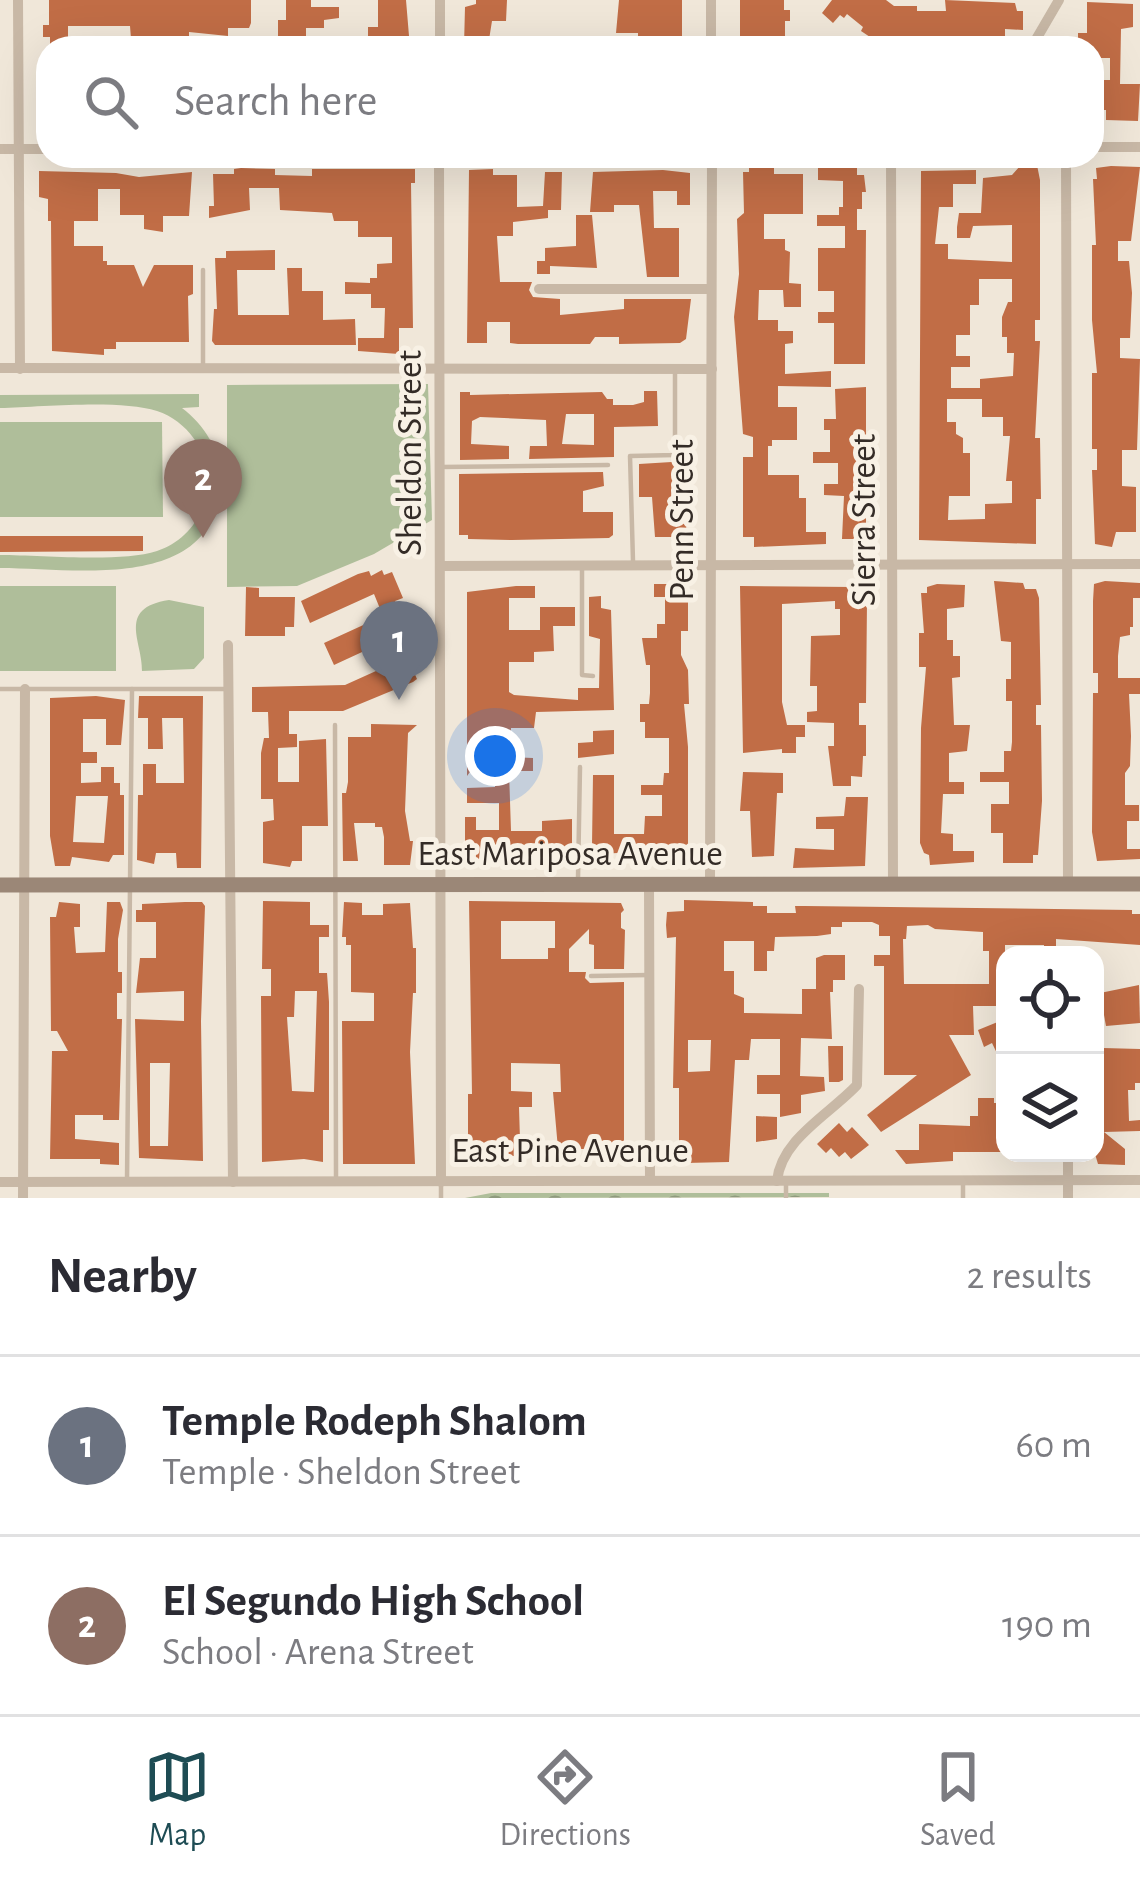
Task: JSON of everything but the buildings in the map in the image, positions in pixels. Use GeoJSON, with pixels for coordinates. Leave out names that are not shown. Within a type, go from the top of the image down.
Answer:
{"type":"FeatureCollection","features":[{"type":"Feature","properties":{"kind":"street"},"geometry":{"type":"LineString","coordinates":[[18,0],[20,369]]}},
{"type":"Feature","properties":{"kind":"street"},"geometry":{"type":"LineString","coordinates":[[440,0],[440,36]]}},
{"type":"Feature","properties":{"kind":"street"},"geometry":{"type":"LineString","coordinates":[[711,0],[711,36]]}},
{"type":"Feature","properties":{"kind":"street"},"geometry":{"type":"LineString","coordinates":[[1038,36],[1059,0]]}},
{"type":"Feature","properties":{"kind":"street"},"geometry":{"type":"LineString","coordinates":[[1104,147],[1140,147]]}},
{"type":"Feature","properties":{"kind":"street"},"geometry":{"type":"LineString","coordinates":[[0,149],[36,148]]}},
{"type":"Feature","properties":{"kind":"street","name":"Sheldon Street"},"geometry":{"type":"LineString","coordinates":[[439,168],[441,1182]]}},
{"type":"Feature","properties":{"kind":"street","name":"Penn Street"},"geometry":{"type":"LineString","coordinates":[[710,884],[712,168]]}},
{"type":"Feature","properties":{"kind":"street","name":"Sierra Street"},"geometry":{"type":"LineString","coordinates":[[891,168],[893,884]]}},
{"type":"Feature","properties":{"kind":"street"},"geometry":{"type":"LineString","coordinates":[[1066,168],[1067,884]]}},
{"type":"Feature","properties":{"kind":"street"},"geometry":{"type":"LineString","coordinates":[[539,289],[711,289]]}},
{"type":"Feature","properties":{"kind":"street"},"geometry":{"type":"LineString","coordinates":[[0,368],[712,369]]}},
{"type":"Feature","properties":{"kind":"street"},"geometry":{"type":"LineString","coordinates":[[441,566],[1140,564]]}},
{"type":"Feature","properties":{"kind":"street"},"geometry":{"type":"LineString","coordinates":[[228,644],[233,1182]]}},
{"type":"Feature","properties":{"kind":"street"},"geometry":{"type":"LineString","coordinates":[[23,1198],[25,689]]}},
{"type":"Feature","properties":{"kind":"street"},"geometry":{"type":"LineString","coordinates":[[649,884],[650,1180]]}},
{"type":"Feature","properties":{"kind":"street","name":"East Mariposa Avenue"},"geometry":{"type":"LineString","coordinates":[[0,885],[1140,884]]}},
{"type":"Feature","properties":{"kind":"street"},"geometry":{"type":"LineString","coordinates":[[782,1181],[780,1161],[859,1078],[859,989]]}},
{"type":"Feature","properties":{"kind":"street"},"geometry":{"type":"LineString","coordinates":[[1068,1162],[1068,1198]]}},
{"type":"Feature","properties":{"kind":"street","name":"East Pine Avenue"},"geometry":{"type":"LineString","coordinates":[[0,1182],[650,1180],[782,1181],[858,1188],[963,1181],[1140,1180]]}},
{"type":"Feature","properties":{"kind":"lane"},"geometry":{"type":"LineString","coordinates":[[203,270],[203,370]]}},
{"type":"Feature","properties":{"kind":"lane"},"geometry":{"type":"LineString","coordinates":[[634,567],[630,456],[676,455],[675,369]]}},
{"type":"Feature","properties":{"kind":"lane"},"geometry":{"type":"LineString","coordinates":[[440,466],[608,465]]}},
{"type":"Feature","properties":{"kind":"lane"},"geometry":{"type":"LineString","coordinates":[[582,567],[582,675],[593,676]]}},
{"type":"Feature","properties":{"kind":"lane"},"geometry":{"type":"LineString","coordinates":[[0,689],[229,689]]}},
{"type":"Feature","properties":{"kind":"lane"},"geometry":{"type":"LineString","coordinates":[[127,1183],[132,689]]}},
{"type":"Feature","properties":{"kind":"lane"},"geometry":{"type":"LineString","coordinates":[[335,725],[336,1183]]}},
{"type":"Feature","properties":{"kind":"lane"},"geometry":{"type":"LineString","coordinates":[[578,884],[580,767]]}},
{"type":"Feature","properties":{"kind":"lane"},"geometry":{"type":"LineString","coordinates":[[591,976],[649,975]]}},
{"type":"Feature","properties":{"kind":"lane"},"geometry":{"type":"LineString","coordinates":[[782,1181],[786,1198]]}},
{"type":"Feature","properties":{"kind":"lane"},"geometry":{"type":"LineString","coordinates":[[963,1181],[963,1198]]}},
{"type":"Feature","properties":{"kind":"lane"},"geometry":{"type":"LineString","coordinates":[[441,1182],[441,1198]]}},
{"type":"Feature","properties":{"kind":"green space"},"geometry":{"type":"Polygon","coordinates":[[[428,384],[432,520],[374,554],[297,586],[227,587],[227,385],[428,384]]]}},
{"type":"Feature","properties":{"kind":"green space"},"geometry":{"type":"Polygon","coordinates":[[[199,394],[199,407],[182,408],[212,443],[221,476],[211,522],[192,545],[166,559],[134,567],[0,568],[0,555],[102,558],[157,551],[194,524],[202,508],[207,471],[191,434],[157,411],[102,405],[0,408],[0,395],[199,394]]]}},
{"type":"Feature","properties":{"kind":"green space"},"geometry":{"type":"Polygon","coordinates":[[[0,422],[162,422],[163,517],[0,517],[0,422]]]}},
{"type":"Feature","properties":{"kind":"green space"},"geometry":{"type":"Polygon","coordinates":[[[0,586],[116,586],[116,671],[0,671],[0,586]]]}},
{"type":"Feature","properties":{"kind":"green space"},"geometry":{"type":"Polygon","coordinates":[[[169,600],[204,607],[204,658],[194,669],[142,671],[137,618],[153,604],[169,600]]]}},
{"type":"Feature","properties":{"kind":"green space"},"geometry":{"type":"Polygon","coordinates":[[[491,1193],[829,1193],[829,1197],[465,1198],[491,1193]]]}},
{"type":"Feature","properties":{"kind":"place","name":"El Segundo High School"},"geometry":{"type":"Point","coordinates":[203,538]}},
{"type":"Feature","properties":{"kind":"place","name":"Temple Rodeph Shalom"},"geometry":{"type":"Point","coordinates":[399,700]}}]}
